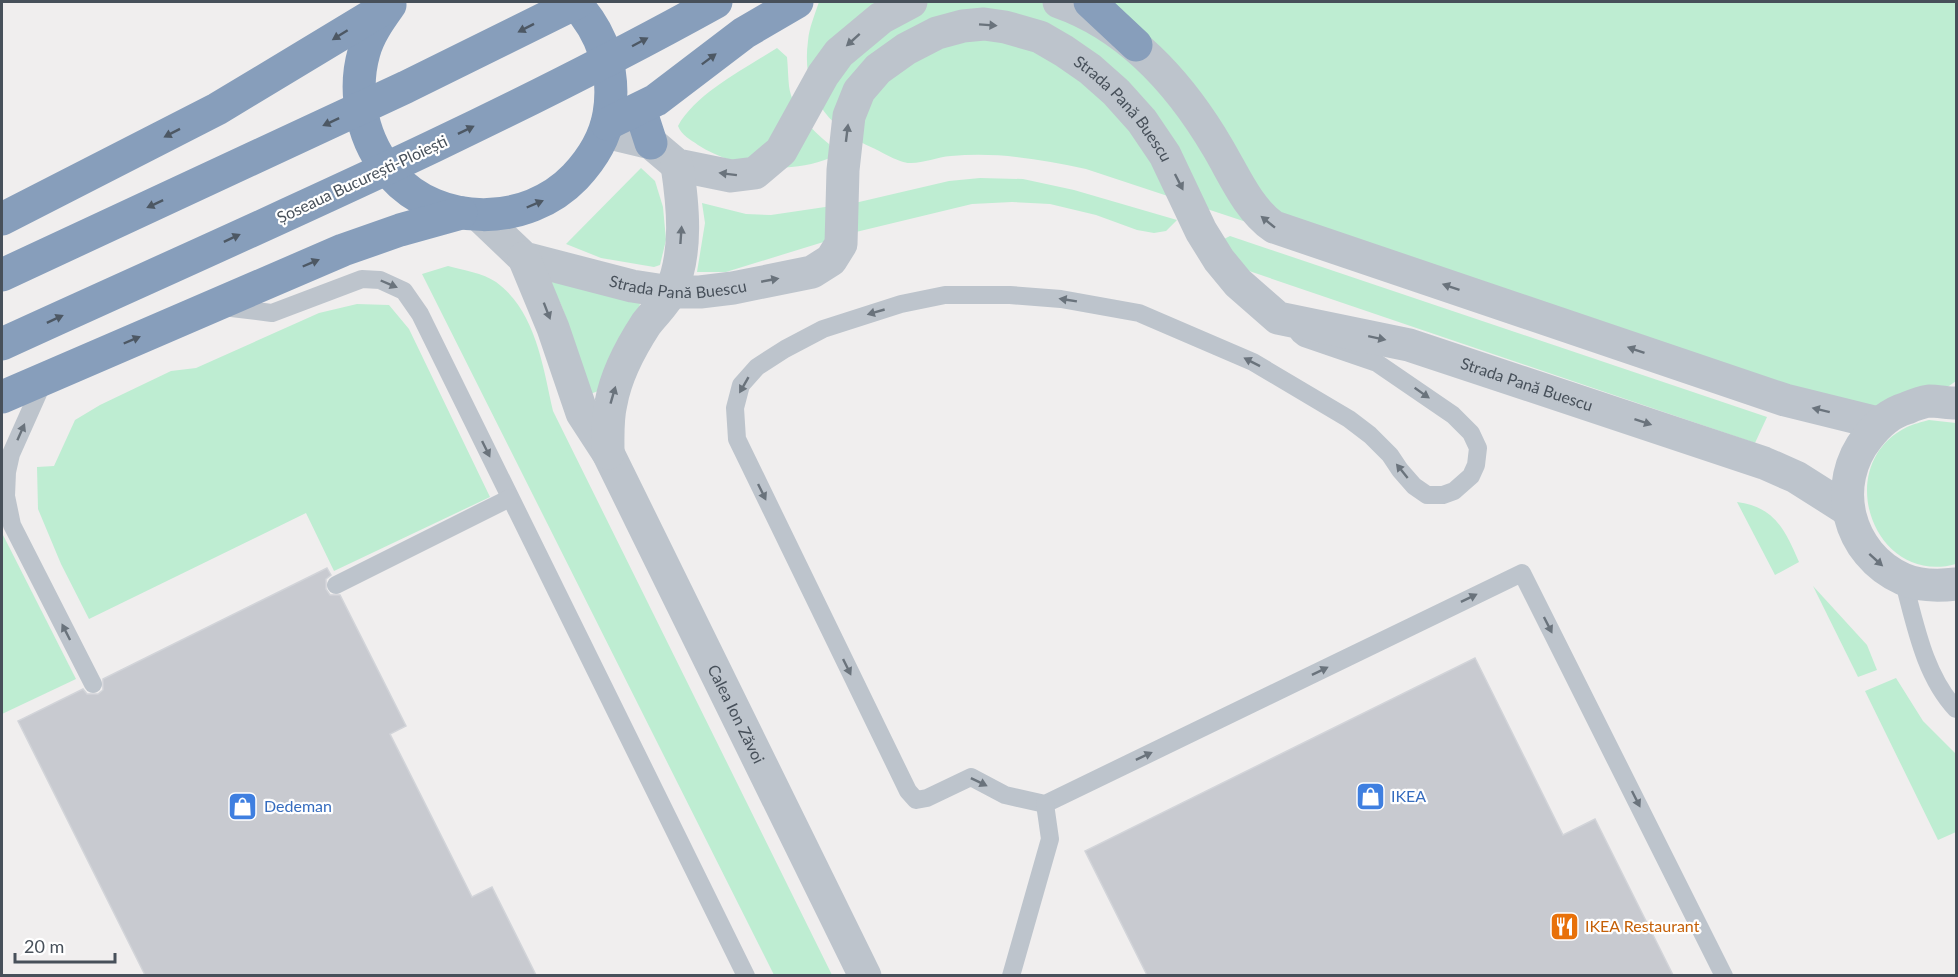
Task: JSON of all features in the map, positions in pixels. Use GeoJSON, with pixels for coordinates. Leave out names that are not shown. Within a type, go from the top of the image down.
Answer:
{"type":"FeatureCollection","features":[{"type":"Feature","properties":{"kind":"highway"},"geometry":{"type":"LineString","coordinates":[[2,275],[406,87],[576,2],[596,30],[606,53],[612,77],[611,102],[606,128],[596,151],[584,168],[557,193],[507,214],[470,214],[400,231],[343,250],[2,397]]}},
{"type":"Feature","properties":{"kind":"highway","name":"Șoseaua București-Ploiești"},"geometry":{"type":"LineString","coordinates":[[2,344],[436,146],[716,2]]}},
{"type":"Feature","properties":{"kind":"highway"},"geometry":{"type":"LineString","coordinates":[[606,128],[656,100],[744,33],[797,2]]}},
{"type":"Feature","properties":{"kind":"highway"},"geometry":{"type":"LineString","coordinates":[[1090,2],[1136,45]]}},
{"type":"Feature","properties":{"kind":"highway"},"geometry":{"type":"LineString","coordinates":[[379,6],[375,27],[364,50],[359,76],[359,103],[367,131],[376,151],[392,176],[435,205],[470,214]]}},
{"type":"Feature","properties":{"kind":"highway"},"geometry":{"type":"LineString","coordinates":[[2,219],[217,109],[379,6]]}},
{"type":"Feature","properties":{"kind":"highway"},"geometry":{"type":"LineString","coordinates":[[640,109],[651,143]]}},
{"type":"Feature","properties":{"kind":"street"},"geometry":{"type":"LineString","coordinates":[[606,128],[651,143],[677,165],[732,176],[754,173],[781,151],[823,75],[839,53],[880,18],[911,2]]}},
{"type":"Feature","properties":{"kind":"street"},"geometry":{"type":"LineString","coordinates":[[1059,2],[1098,21],[1136,45],[1166,74],[1191,107],[1254,207],[1274,227],[1785,400],[1878,423]]}},
{"type":"Feature","properties":{"kind":"street","name":"Strada Pană Buescu"},"geometry":{"type":"LineString","coordinates":[[470,214],[524,258],[632,286],[671,292],[700,292],[733,288],[812,272],[831,261],[841,244],[843,170],[849,116],[859,91],[878,69],[906,49],[937,33],[963,26],[984,24],[1005,27],[1040,37],[1090,69],[1116,92],[1142,121],[1165,155],[1201,231],[1219,260],[1238,283],[1278,318],[1410,345],[1753,459],[1796,477],[1848,510]]}},
{"type":"Feature","properties":{"kind":"street","name":"Calea Ion Zăvoi"},"geometry":{"type":"LineString","coordinates":[[608,453],[611,402],[618,380],[630,352],[647,323],[671,292],[678,267],[682,235],[682,198],[677,165]]}},
{"type":"Feature","properties":{"kind":"street","name":"Calea Ion Zăvoi"},"geometry":{"type":"LineString","coordinates":[[524,258],[553,328],[582,412],[608,453],[865,975]]}},
{"type":"Feature","properties":{"kind":"street"},"geometry":{"type":"LineString","coordinates":[[1956,381],[1942,402],[1897,411],[1878,423],[1858,449],[1850,466],[1846,485],[1848,510],[1856,534],[1869,553],[1884,567],[1903,579],[1934,586],[1956,584]]}},
{"type":"Feature","properties":{"kind":"lane"},"geometry":{"type":"LineString","coordinates":[[212,306],[272,313],[363,279],[380,280],[404,291],[420,314],[746,975]]}},
{"type":"Feature","properties":{"kind":"lane"},"geometry":{"type":"LineString","coordinates":[[1278,318],[1304,338],[1377,363],[1453,416],[1471,433],[1478,448],[1472,476],[1454,491],[1443,495],[1427,495],[1414,486],[1390,455],[1370,435],[1349,419],[1253,362],[1139,313],[1061,299],[1011,295],[945,295],[901,304],[823,329],[757,367],[741,385],[735,408],[737,439],[908,792],[916,800],[927,798],[971,777],[1005,795],[1045,804],[1522,573],[1724,975]]}},
{"type":"Feature","properties":{"kind":"lane"},"geometry":{"type":"LineString","coordinates":[[45,377],[11,454],[7,472],[6,496],[12,525],[93,684]]}},
{"type":"Feature","properties":{"kind":"lane"},"geometry":{"type":"LineString","coordinates":[[336,585],[510,498]]}},
{"type":"Feature","properties":{"kind":"lane"},"geometry":{"type":"LineString","coordinates":[[1903,579],[1917,634],[1934,678],[1956,709]]}},
{"type":"Feature","properties":{"kind":"lane"},"geometry":{"type":"LineString","coordinates":[[1011,975],[1050,839],[1045,804]]}},
{"type":"Feature","properties":{"kind":"green space"},"geometry":{"type":"Polygon","coordinates":[[[819,2],[1956,2],[1956,381],[1928,401],[1897,411],[1785,400],[1086,169],[1035,159],[985,155],[951,156],[916,163],[902,162],[842,130],[830,119],[813,92],[807,60],[808,41],[819,2]]]}},
{"type":"Feature","properties":{"kind":"green space"},"geometry":{"type":"Polygon","coordinates":[[[777,48],[787,57],[789,86],[794,103],[810,126],[829,144],[830,158],[797,167],[762,167],[729,160],[686,137],[678,126],[697,103],[723,82],[777,48]]]}},
{"type":"Feature","properties":{"kind":"green space"},"geometry":{"type":"Polygon","coordinates":[[[641,168],[655,181],[663,207],[666,240],[660,265],[654,267],[601,258],[566,244],[641,168]]]}},
{"type":"Feature","properties":{"kind":"green space"},"geometry":{"type":"Polygon","coordinates":[[[980,178],[1023,179],[1074,190],[1177,220],[1166,231],[1154,233],[1050,204],[1012,202],[972,204],[856,232],[726,272],[697,272],[705,223],[702,203],[746,214],[771,215],[859,202],[949,181],[980,178]]]}},
{"type":"Feature","properties":{"kind":"green space"},"geometry":{"type":"Polygon","coordinates":[[[1230,236],[1767,417],[1755,443],[1196,253],[1230,236]]]}},
{"type":"Feature","properties":{"kind":"green space"},"geometry":{"type":"Polygon","coordinates":[[[448,266],[479,274],[496,282],[510,294],[529,324],[541,358],[553,411],[832,975],[774,975],[422,274],[448,266]]]}},
{"type":"Feature","properties":{"kind":"green space"},"geometry":{"type":"Polygon","coordinates":[[[547,281],[641,299],[637,317],[601,390],[590,394],[562,307],[547,281]]]}},
{"type":"Feature","properties":{"kind":"green space"},"geometry":{"type":"Polygon","coordinates":[[[357,304],[389,305],[409,329],[490,497],[334,571],[306,513],[89,619],[61,564],[38,509],[37,467],[54,466],[75,420],[100,405],[171,371],[196,368],[319,313],[357,304]]]}},
{"type":"Feature","properties":{"kind":"green space"},"geometry":{"type":"Polygon","coordinates":[[[1929,420],[1956,423],[1956,564],[1927,566],[1903,558],[1884,541],[1872,518],[1867,493],[1871,468],[1884,445],[1907,427],[1929,420]]]}},
{"type":"Feature","properties":{"kind":"green space"},"geometry":{"type":"Polygon","coordinates":[[[1737,502],[1761,509],[1770,515],[1783,530],[1799,562],[1775,575],[1737,502]]]}},
{"type":"Feature","properties":{"kind":"green space"},"geometry":{"type":"Polygon","coordinates":[[[2,533],[76,679],[2,714],[2,533]]]}},
{"type":"Feature","properties":{"kind":"green space"},"geometry":{"type":"Polygon","coordinates":[[[1813,586],[1867,645],[1877,670],[1858,677],[1813,586]]]}},
{"type":"Feature","properties":{"kind":"green space"},"geometry":{"type":"Polygon","coordinates":[[[1896,678],[1923,721],[1956,754],[1956,832],[1938,840],[1865,691],[1896,678]]]}},
{"type":"Feature","properties":{"kind":"building","name":"Dedeman"},"geometry":{"type":"Polygon","coordinates":[[[327,568],[331,575],[326,579],[326,589],[330,595],[340,595],[406,726],[390,734],[472,897],[492,887],[536,975],[145,975],[18,721],[83,689],[87,694],[98,694],[103,690],[103,679],[327,568]]]}},
{"type":"Feature","properties":{"kind":"building","name":"IKEA"},"geometry":{"type":"Polygon","coordinates":[[[1475,658],[1563,835],[1595,819],[1673,975],[1147,975],[1085,851],[1475,658]]]}},
{"type":"Feature","properties":{"kind":"place","name":"IKEA"},"geometry":{"type":"Point","coordinates":[1370,796]}},
{"type":"Feature","properties":{"kind":"place","name":"Dedeman"},"geometry":{"type":"Point","coordinates":[243,806]}},
{"type":"Feature","properties":{"kind":"place","name":"IKEA Restaurant"},"geometry":{"type":"Point","coordinates":[1564,926]}}]}
